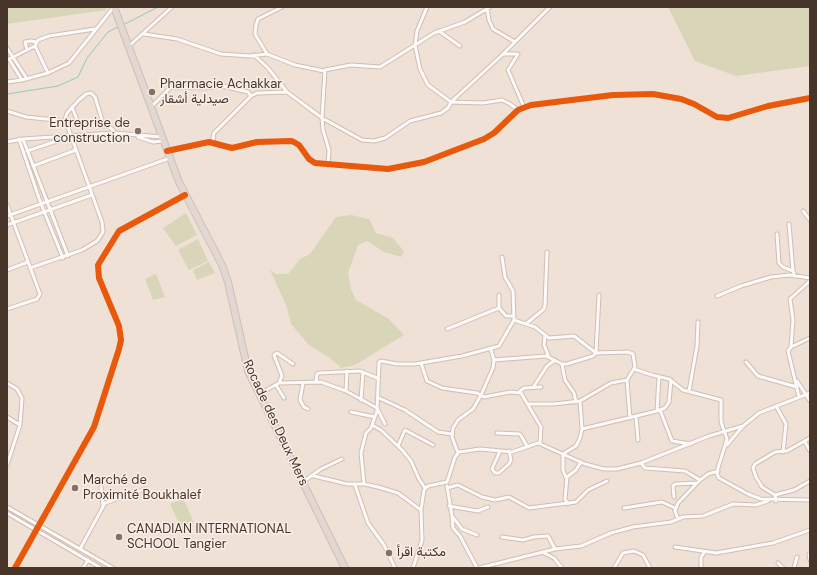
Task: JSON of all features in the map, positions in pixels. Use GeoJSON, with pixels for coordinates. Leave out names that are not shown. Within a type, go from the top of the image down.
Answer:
{"type":"FeatureCollection","features":[{"type":"Feature","properties":{"kind":"highway","name":"Rocade des Deux Mers"},"geometry":{"type":"LineString","coordinates":[[114,7],[167,151],[185,194],[222,265],[228,282],[243,356],[259,394],[344,568]]}},
{"type":"Feature","properties":{"kind":"street"},"geometry":{"type":"LineString","coordinates":[[7,82],[27,79],[48,73],[69,63],[114,7]]}},
{"type":"Feature","properties":{"kind":"street"},"geometry":{"type":"LineString","coordinates":[[129,46],[172,7]]}},
{"type":"Feature","properties":{"kind":"street"},"geometry":{"type":"LineString","coordinates":[[267,54],[255,34],[257,22],[258,20],[282,7]]}},
{"type":"Feature","properties":{"kind":"street"},"geometry":{"type":"LineString","coordinates":[[422,7],[424,11]]}},
{"type":"Feature","properties":{"kind":"street"},"geometry":{"type":"LineString","coordinates":[[427,7],[424,11],[415,45],[420,69],[428,85],[451,102],[483,103],[502,100],[518,110]]}},
{"type":"Feature","properties":{"kind":"street"},"geometry":{"type":"LineString","coordinates":[[254,55],[268,68],[287,92],[322,118],[358,139],[374,141],[385,138],[410,121],[441,113],[448,108],[451,102],[504,54],[514,42],[550,7]]}},
{"type":"Feature","properties":{"kind":"street"},"geometry":{"type":"LineString","coordinates":[[144,34],[177,39],[213,53],[254,55],[267,54],[295,65],[324,70],[351,65],[380,68],[439,30],[465,22],[488,8],[489,20],[494,28],[514,42]]}},
{"type":"Feature","properties":{"kind":"street"},"geometry":{"type":"LineString","coordinates":[[27,50],[25,44],[26,42],[36,42],[48,36],[96,29]]}},
{"type":"Feature","properties":{"kind":"street"},"geometry":{"type":"LineString","coordinates":[[439,30],[460,46]]}},
{"type":"Feature","properties":{"kind":"street"},"geometry":{"type":"LineString","coordinates":[[36,42],[35,46],[48,73]]}},
{"type":"Feature","properties":{"kind":"street"},"geometry":{"type":"LineString","coordinates":[[9,59],[35,46]]}},
{"type":"Feature","properties":{"kind":"street"},"geometry":{"type":"LineString","coordinates":[[7,48],[14,56],[27,79]]}},
{"type":"Feature","properties":{"kind":"street"},"geometry":{"type":"LineString","coordinates":[[504,54],[518,54],[508,70],[524,107]]}},
{"type":"Feature","properties":{"kind":"street"},"geometry":{"type":"LineString","coordinates":[[7,55],[22,80]]}},
{"type":"Feature","properties":{"kind":"street"},"geometry":{"type":"LineString","coordinates":[[324,70],[322,118],[323,130],[329,150],[328,165]]}},
{"type":"Feature","properties":{"kind":"street"},"geometry":{"type":"LineString","coordinates":[[150,105],[154,104],[171,87],[204,88],[222,86],[248,92],[251,96]]}},
{"type":"Feature","properties":{"kind":"street"},"geometry":{"type":"LineString","coordinates":[[214,143],[214,134],[251,96],[257,93],[287,92]]}},
{"type":"Feature","properties":{"kind":"street"},"geometry":{"type":"LineString","coordinates":[[30,268],[68,256],[90,245],[97,240],[103,232],[102,222],[65,121],[67,113],[72,107],[86,94],[94,94],[104,126]]}},
{"type":"Feature","properties":{"kind":"street"},"geometry":{"type":"LineString","coordinates":[[167,151],[205,142],[232,148],[257,142],[292,141],[299,145],[311,161],[328,165],[388,169],[424,162],[490,136],[518,110],[524,107],[613,95],[653,94],[685,100],[716,117],[728,118],[768,106],[810,98]]}},
{"type":"Feature","properties":{"kind":"street"},"geometry":{"type":"LineString","coordinates":[[72,107],[79,125],[104,126],[111,128],[114,133]]}},
{"type":"Feature","properties":{"kind":"street"},"geometry":{"type":"LineString","coordinates":[[7,111],[26,117],[65,121]]}},
{"type":"Feature","properties":{"kind":"street"},"geometry":{"type":"LineString","coordinates":[[7,142],[19,139],[114,133],[137,136],[153,142],[163,139]]}},
{"type":"Feature","properties":{"kind":"street"},"geometry":{"type":"LineString","coordinates":[[27,151],[66,137]]}},
{"type":"Feature","properties":{"kind":"street"},"geometry":{"type":"LineString","coordinates":[[19,139],[41,204],[63,258]]}},
{"type":"Feature","properties":{"kind":"street"},"geometry":{"type":"LineString","coordinates":[[23,139],[46,203],[68,256]]}},
{"type":"Feature","properties":{"kind":"street"},"geometry":{"type":"LineString","coordinates":[[33,166],[76,150]]}},
{"type":"Feature","properties":{"kind":"street"},"geometry":{"type":"LineString","coordinates":[[9,216],[170,158]]}},
{"type":"Feature","properties":{"kind":"street"},"geometry":{"type":"LineString","coordinates":[[16,568],[94,426],[119,349],[121,340],[119,326],[99,278],[98,265],[118,231],[185,194]]}},
{"type":"Feature","properties":{"kind":"street"},"geometry":{"type":"LineString","coordinates":[[7,225],[92,195]]}},
{"type":"Feature","properties":{"kind":"street"},"geometry":{"type":"LineString","coordinates":[[7,205],[9,216],[14,222],[40,296],[37,299],[7,309]]}},
{"type":"Feature","properties":{"kind":"street"},"geometry":{"type":"LineString","coordinates":[[803,212],[810,220]]}},
{"type":"Feature","properties":{"kind":"street"},"geometry":{"type":"LineString","coordinates":[[789,224],[793,270],[795,276]]}},
{"type":"Feature","properties":{"kind":"street"},"geometry":{"type":"LineString","coordinates":[[777,234],[779,263],[783,267],[793,270]]}},
{"type":"Feature","properties":{"kind":"street"},"geometry":{"type":"LineString","coordinates":[[527,323],[544,309],[547,252]]}},
{"type":"Feature","properties":{"kind":"street"},"geometry":{"type":"LineString","coordinates":[[364,484],[361,453],[366,432],[372,425],[377,408],[377,378],[380,361],[402,365],[421,363],[491,350],[501,345],[514,320],[513,291],[505,277],[502,257]]}},
{"type":"Feature","properties":{"kind":"street"},"geometry":{"type":"LineString","coordinates":[[7,270],[28,262]]}},
{"type":"Feature","properties":{"kind":"street"},"geometry":{"type":"LineString","coordinates":[[718,296],[771,277],[795,276],[810,278]]}},
{"type":"Feature","properties":{"kind":"street"},"geometry":{"type":"LineString","coordinates":[[799,397],[788,351],[791,347],[793,317],[790,298],[798,293],[810,281]]}},
{"type":"Feature","properties":{"kind":"street"},"geometry":{"type":"LineString","coordinates":[[499,295],[499,308],[506,316],[514,316]]}},
{"type":"Feature","properties":{"kind":"street"},"geometry":{"type":"LineString","coordinates":[[596,353],[599,295]]}},
{"type":"Feature","properties":{"kind":"street"},"geometry":{"type":"LineString","coordinates":[[447,329],[499,308]]}},
{"type":"Feature","properties":{"kind":"street"},"geometry":{"type":"LineString","coordinates":[[514,320],[527,323],[535,327],[548,338],[574,336],[596,353]]}},
{"type":"Feature","properties":{"kind":"street"},"geometry":{"type":"LineString","coordinates":[[689,391],[697,346],[698,322]]}},
{"type":"Feature","properties":{"kind":"street"},"geometry":{"type":"LineString","coordinates":[[545,336],[544,345],[550,357],[562,364],[575,362],[593,356],[596,353],[632,353],[634,358],[634,369],[627,380],[630,418]]}},
{"type":"Feature","properties":{"kind":"street"},"geometry":{"type":"LineString","coordinates":[[791,347],[810,338]]}},
{"type":"Feature","properties":{"kind":"street"},"geometry":{"type":"LineString","coordinates":[[491,350],[494,360],[493,368],[481,395],[473,409],[455,424],[452,434],[458,453],[447,482],[453,528],[460,536],[478,568],[543,552],[581,546],[611,533],[633,527],[671,522],[683,517],[708,515],[733,504],[756,505],[768,500]]}},
{"type":"Feature","properties":{"kind":"street"},"geometry":{"type":"LineString","coordinates":[[284,398],[278,384],[282,376],[274,355],[277,353],[293,364]]}},
{"type":"Feature","properties":{"kind":"street"},"geometry":{"type":"LineString","coordinates":[[494,360],[550,357]]}},
{"type":"Feature","properties":{"kind":"street"},"geometry":{"type":"LineString","coordinates":[[534,386],[546,366],[555,360]]}},
{"type":"Feature","properties":{"kind":"street"},"geometry":{"type":"LineString","coordinates":[[746,362],[758,376],[797,387]]}},
{"type":"Feature","properties":{"kind":"street"},"geometry":{"type":"LineString","coordinates":[[421,363],[428,382],[448,389],[481,395],[484,397],[519,392],[524,388],[534,386],[541,387]]}},
{"type":"Feature","properties":{"kind":"street"},"geometry":{"type":"LineString","coordinates":[[562,364],[565,380],[574,393],[576,402]]}},
{"type":"Feature","properties":{"kind":"street"},"geometry":{"type":"LineString","coordinates":[[634,369],[671,380],[681,389],[721,400],[720,416],[727,439],[720,458],[718,471],[718,475],[721,479],[748,494],[768,500],[810,500]]}},
{"type":"Feature","properties":{"kind":"street"},"geometry":{"type":"LineString","coordinates":[[316,382],[317,374],[347,371],[363,372],[377,378]]}},
{"type":"Feature","properties":{"kind":"street"},"geometry":{"type":"LineString","coordinates":[[346,391],[347,371]]}},
{"type":"Feature","properties":{"kind":"street"},"geometry":{"type":"LineString","coordinates":[[361,400],[363,372]]}},
{"type":"Feature","properties":{"kind":"street"},"geometry":{"type":"LineString","coordinates":[[659,377],[658,411],[672,441],[692,444]]}},
{"type":"Feature","properties":{"kind":"street"},"geometry":{"type":"LineString","coordinates":[[528,404],[576,402],[607,385],[627,380]]}},
{"type":"Feature","properties":{"kind":"street"},"geometry":{"type":"LineString","coordinates":[[582,429],[658,411],[667,406],[671,380]]}},
{"type":"Feature","properties":{"kind":"street"},"geometry":{"type":"LineString","coordinates":[[796,380],[808,394],[810,401]]}},
{"type":"Feature","properties":{"kind":"street"},"geometry":{"type":"LineString","coordinates":[[259,394],[278,384],[316,382],[346,391],[377,408],[384,424]]}},
{"type":"Feature","properties":{"kind":"street"},"geometry":{"type":"LineString","coordinates":[[7,383],[17,389],[22,395],[20,425],[7,463]]}},
{"type":"Feature","properties":{"kind":"street"},"geometry":{"type":"LineString","coordinates":[[303,383],[300,400],[304,407],[308,409]]}},
{"type":"Feature","properties":{"kind":"street"},"geometry":{"type":"LineString","coordinates":[[519,392],[523,395],[541,427],[540,443]]}},
{"type":"Feature","properties":{"kind":"street"},"geometry":{"type":"LineString","coordinates":[[726,445],[743,426],[759,413],[808,394]]}},
{"type":"Feature","properties":{"kind":"street"},"geometry":{"type":"LineString","coordinates":[[377,397],[405,410],[438,432],[452,434]]}},
{"type":"Feature","properties":{"kind":"street"},"geometry":{"type":"LineString","coordinates":[[563,454],[576,446],[582,429],[580,401]]}},
{"type":"Feature","properties":{"kind":"street"},"geometry":{"type":"LineString","coordinates":[[776,406],[786,424],[783,452]]}},
{"type":"Feature","properties":{"kind":"street"},"geometry":{"type":"LineString","coordinates":[[351,412],[374,417]]}},
{"type":"Feature","properties":{"kind":"street"},"geometry":{"type":"LineString","coordinates":[[7,417],[20,425]]}},
{"type":"Feature","properties":{"kind":"street"},"geometry":{"type":"LineString","coordinates":[[636,417],[638,440]]}},
{"type":"Feature","properties":{"kind":"street"},"geometry":{"type":"LineString","coordinates":[[372,425],[398,446],[411,461],[425,488],[420,510],[422,540],[413,568]]}},
{"type":"Feature","properties":{"kind":"street"},"geometry":{"type":"LineString","coordinates":[[458,453],[480,449],[509,452],[540,443],[581,462],[612,469],[627,468],[724,431],[743,426]]}},
{"type":"Feature","properties":{"kind":"street"},"geometry":{"type":"LineString","coordinates":[[398,446],[405,430],[433,445]]}},
{"type":"Feature","properties":{"kind":"street"},"geometry":{"type":"LineString","coordinates":[[497,433],[520,434],[527,446]]}},
{"type":"Feature","properties":{"kind":"street"},"geometry":{"type":"LineString","coordinates":[[776,501],[775,495],[761,485],[754,474],[754,466],[758,460],[775,452],[783,452],[805,442],[810,438]]}},
{"type":"Feature","properties":{"kind":"street"},"geometry":{"type":"LineString","coordinates":[[805,442],[810,451]]}},
{"type":"Feature","properties":{"kind":"street"},"geometry":{"type":"LineString","coordinates":[[500,451],[492,469],[495,473],[499,473],[509,464],[511,460],[509,452]]}},
{"type":"Feature","properties":{"kind":"street"},"geometry":{"type":"LineString","coordinates":[[563,454],[563,470],[567,480]]}},
{"type":"Feature","properties":{"kind":"street"},"geometry":{"type":"LineString","coordinates":[[302,483],[321,469],[342,459]]}},
{"type":"Feature","properties":{"kind":"street"},"geometry":{"type":"LineString","coordinates":[[568,504],[565,499],[568,475],[576,470],[581,462]]}},
{"type":"Feature","properties":{"kind":"street"},"geometry":{"type":"LineString","coordinates":[[641,463],[643,467],[647,469],[685,471],[700,480]]}},
{"type":"Feature","properties":{"kind":"street"},"geometry":{"type":"LineString","coordinates":[[675,508],[700,480],[708,474],[718,471]]}},
{"type":"Feature","properties":{"kind":"street"},"geometry":{"type":"LineString","coordinates":[[311,476],[317,476],[341,483],[355,485],[364,484],[398,493],[420,510]]}},
{"type":"Feature","properties":{"kind":"street"},"geometry":{"type":"LineString","coordinates":[[447,488],[458,485],[482,497],[495,500],[509,497],[529,508],[576,502],[592,487],[607,481]]}},
{"type":"Feature","properties":{"kind":"street"},"geometry":{"type":"LineString","coordinates":[[775,495],[794,490],[810,481]]}},
{"type":"Feature","properties":{"kind":"street"},"geometry":{"type":"LineString","coordinates":[[425,488],[447,482]]}},
{"type":"Feature","properties":{"kind":"street"},"geometry":{"type":"LineString","coordinates":[[674,497],[673,486],[675,484],[697,483]]}},
{"type":"Feature","properties":{"kind":"street"},"geometry":{"type":"LineString","coordinates":[[355,485],[368,523],[384,545],[395,568]]}},
{"type":"Feature","properties":{"kind":"street"},"geometry":{"type":"LineString","coordinates":[[80,549],[102,505],[101,487]]}},
{"type":"Feature","properties":{"kind":"street"},"geometry":{"type":"LineString","coordinates":[[102,505],[108,501],[145,489]]}},
{"type":"Feature","properties":{"kind":"street"},"geometry":{"type":"LineString","coordinates":[[624,508],[662,502],[675,508],[678,519]]}},
{"type":"Feature","properties":{"kind":"street"},"geometry":{"type":"LineString","coordinates":[[449,506],[478,511],[488,507]]}},
{"type":"Feature","properties":{"kind":"street"},"geometry":{"type":"LineString","coordinates":[[7,507],[113,568]]}},
{"type":"Feature","properties":{"kind":"street"},"geometry":{"type":"LineString","coordinates":[[7,513],[101,568]]}},
{"type":"Feature","properties":{"kind":"street"},"geometry":{"type":"LineString","coordinates":[[452,516],[462,528],[477,535]]}},
{"type":"Feature","properties":{"kind":"street"},"geometry":{"type":"LineString","coordinates":[[675,547],[704,553],[732,551],[768,544],[810,530]]}},
{"type":"Feature","properties":{"kind":"street"},"geometry":{"type":"LineString","coordinates":[[502,537],[523,540],[534,537],[548,536],[555,550]]}},
{"type":"Feature","properties":{"kind":"street"},"geometry":{"type":"LineString","coordinates":[[614,568],[623,553],[634,551],[643,554],[650,568]]}},
{"type":"Feature","properties":{"kind":"street"},"geometry":{"type":"LineString","coordinates":[[543,552],[554,558],[562,568]]}},
{"type":"Feature","properties":{"kind":"street"},"geometry":{"type":"LineString","coordinates":[[701,568],[701,557],[704,553]]}},
{"type":"Feature","properties":{"kind":"street"},"geometry":{"type":"LineString","coordinates":[[794,568],[797,557]]}},
{"type":"Feature","properties":{"kind":"street"},"geometry":{"type":"LineString","coordinates":[[83,568],[88,560]]}},
{"type":"Feature","properties":{"kind":"street"},"geometry":{"type":"LineString","coordinates":[[778,563],[783,568]]}},
{"type":"Feature","properties":{"kind":"shaded area"},"geometry":{"type":"Polygon","coordinates":[[[7,7],[105,7],[106,10],[7,24],[7,7]]]}},
{"type":"Feature","properties":{"kind":"shaded area"},"geometry":{"type":"Polygon","coordinates":[[[668,7],[810,7],[810,66],[736,76],[695,61],[668,7]]]}},
{"type":"Feature","properties":{"kind":"shaded area"},"geometry":{"type":"Polygon","coordinates":[[[186,213],[197,235],[176,246],[163,228],[186,213]]]}},
{"type":"Feature","properties":{"kind":"shaded area"},"geometry":{"type":"Polygon","coordinates":[[[351,215],[369,219],[376,233],[393,238],[404,251],[401,257],[384,252],[367,241],[358,245],[348,273],[351,289],[356,300],[389,319],[404,335],[355,365],[341,368],[330,358],[309,345],[291,324],[286,305],[270,270],[276,274],[288,274],[300,259],[310,254],[336,217],[351,215]]]}},
{"type":"Feature","properties":{"kind":"shaded area"},"geometry":{"type":"Polygon","coordinates":[[[198,239],[208,261],[189,270],[178,250],[198,239]]]}},
{"type":"Feature","properties":{"kind":"shaded area"},"geometry":{"type":"Polygon","coordinates":[[[209,262],[215,273],[197,280],[193,270],[209,262]]]}},
{"type":"Feature","properties":{"kind":"shaded area"},"geometry":{"type":"Polygon","coordinates":[[[156,274],[165,297],[153,300],[145,279],[156,274]]]}},
{"type":"Feature","properties":{"kind":"shaded area"},"geometry":{"type":"Polygon","coordinates":[[[183,498],[194,523],[181,528],[170,504],[183,498]]]}},
{"type":"Feature","properties":{"kind":"waterway"},"geometry":{"type":"LineString","coordinates":[[123,25],[158,7]]}},
{"type":"Feature","properties":{"kind":"waterway"},"geometry":{"type":"LineString","coordinates":[[7,94],[58,86],[78,77],[87,58],[108,32],[118,27]]}},
{"type":"Feature","properties":{"kind":"cycle path"},"geometry":{"type":"LineString","coordinates":[[167,151],[209,142],[232,148],[257,142],[292,141],[299,145],[309,159],[315,163],[388,169],[424,162],[484,139],[494,133],[518,110],[531,105],[613,95],[653,94],[681,99],[694,104],[717,117],[728,118],[768,106],[810,98]]}},
{"type":"Feature","properties":{"kind":"cycle path"},"geometry":{"type":"LineString","coordinates":[[15,568],[94,427],[119,349],[121,340],[119,326],[99,278],[98,265],[119,231],[185,195]]}},
{"type":"Feature","properties":{"kind":"place","name":"Pharmacie Achakkar صيدلية أشقار"},"geometry":{"type":"Point","coordinates":[152,92]}},
{"type":"Feature","properties":{"kind":"place","name":"Entreprise de construction"},"geometry":{"type":"Point","coordinates":[138,131]}},
{"type":"Feature","properties":{"kind":"place","name":"Marché de Proximité Boukhalef"},"geometry":{"type":"Point","coordinates":[75,488]}},
{"type":"Feature","properties":{"kind":"place","name":"CANADIAN INTERNATIONAL SCHOOL Tangier"},"geometry":{"type":"Point","coordinates":[119,537]}},
{"type":"Feature","properties":{"kind":"place","name":"مكتبة اقرأ"},"geometry":{"type":"Point","coordinates":[389,553]}}]}
